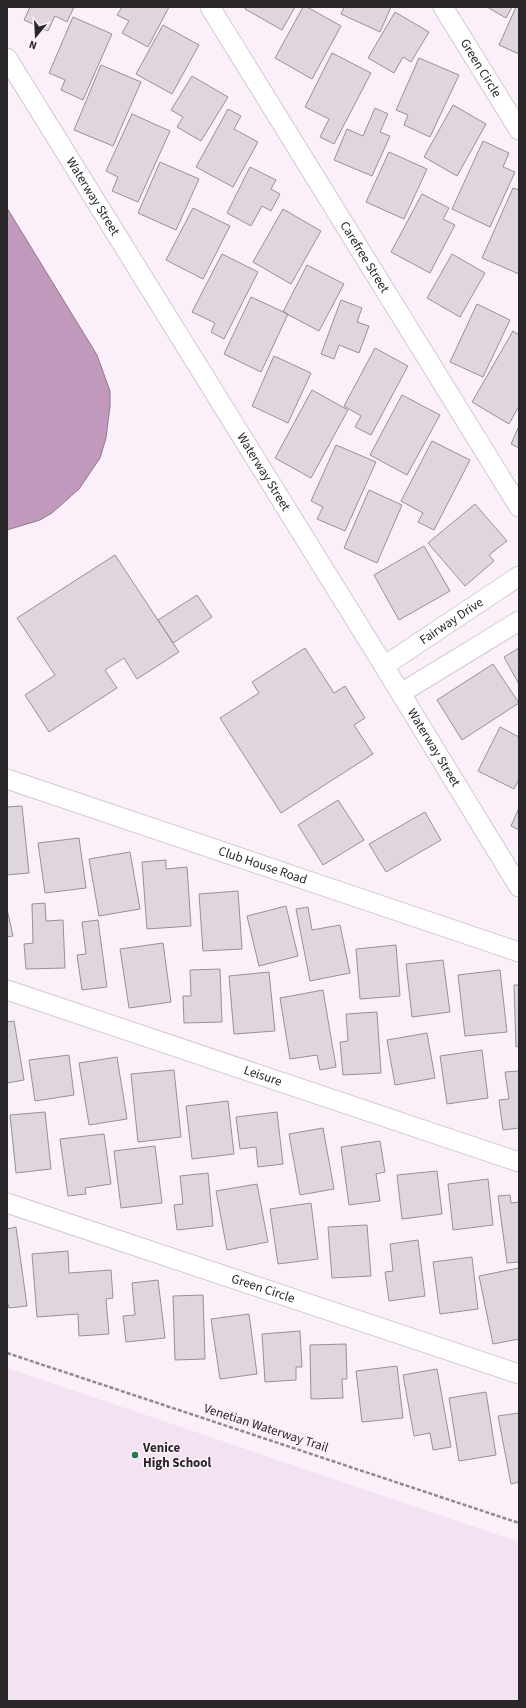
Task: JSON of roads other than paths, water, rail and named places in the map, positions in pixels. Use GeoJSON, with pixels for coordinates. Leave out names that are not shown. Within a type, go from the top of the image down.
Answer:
{"type":"FeatureCollection","features":[{"type":"Feature","properties":{"kind":"street","name":"Carefree Street"},"geometry":{"type":"LineString","coordinates":[[210,7],[519,507]]}},
{"type":"Feature","properties":{"kind":"street","name":"Green Circle"},"geometry":{"type":"LineString","coordinates":[[443,7],[519,130]]}},
{"type":"Feature","properties":{"kind":"street","name":"Waterway Street"},"geometry":{"type":"LineString","coordinates":[[7,58],[401,693],[519,887]]}},
{"type":"Feature","properties":{"kind":"street","name":"Fairway Drive"},"geometry":{"type":"LineString","coordinates":[[384,666],[519,576]]}},
{"type":"Feature","properties":{"kind":"street"},"geometry":{"type":"LineString","coordinates":[[401,693],[519,621]]}},
{"type":"Feature","properties":{"kind":"street","name":"Club House Road"},"geometry":{"type":"LineString","coordinates":[[7,779],[519,952]]}},
{"type":"Feature","properties":{"kind":"street","name":"Leisure"},"geometry":{"type":"LineString","coordinates":[[7,990],[519,1162]]}},
{"type":"Feature","properties":{"kind":"street","name":"Green Circle"},"geometry":{"type":"LineString","coordinates":[[7,1203],[519,1374]]}},
{"type":"Feature","properties":{"kind":"place","name":"Venice High School"},"geometry":{"type":"Point","coordinates":[135,1455]}}]}
